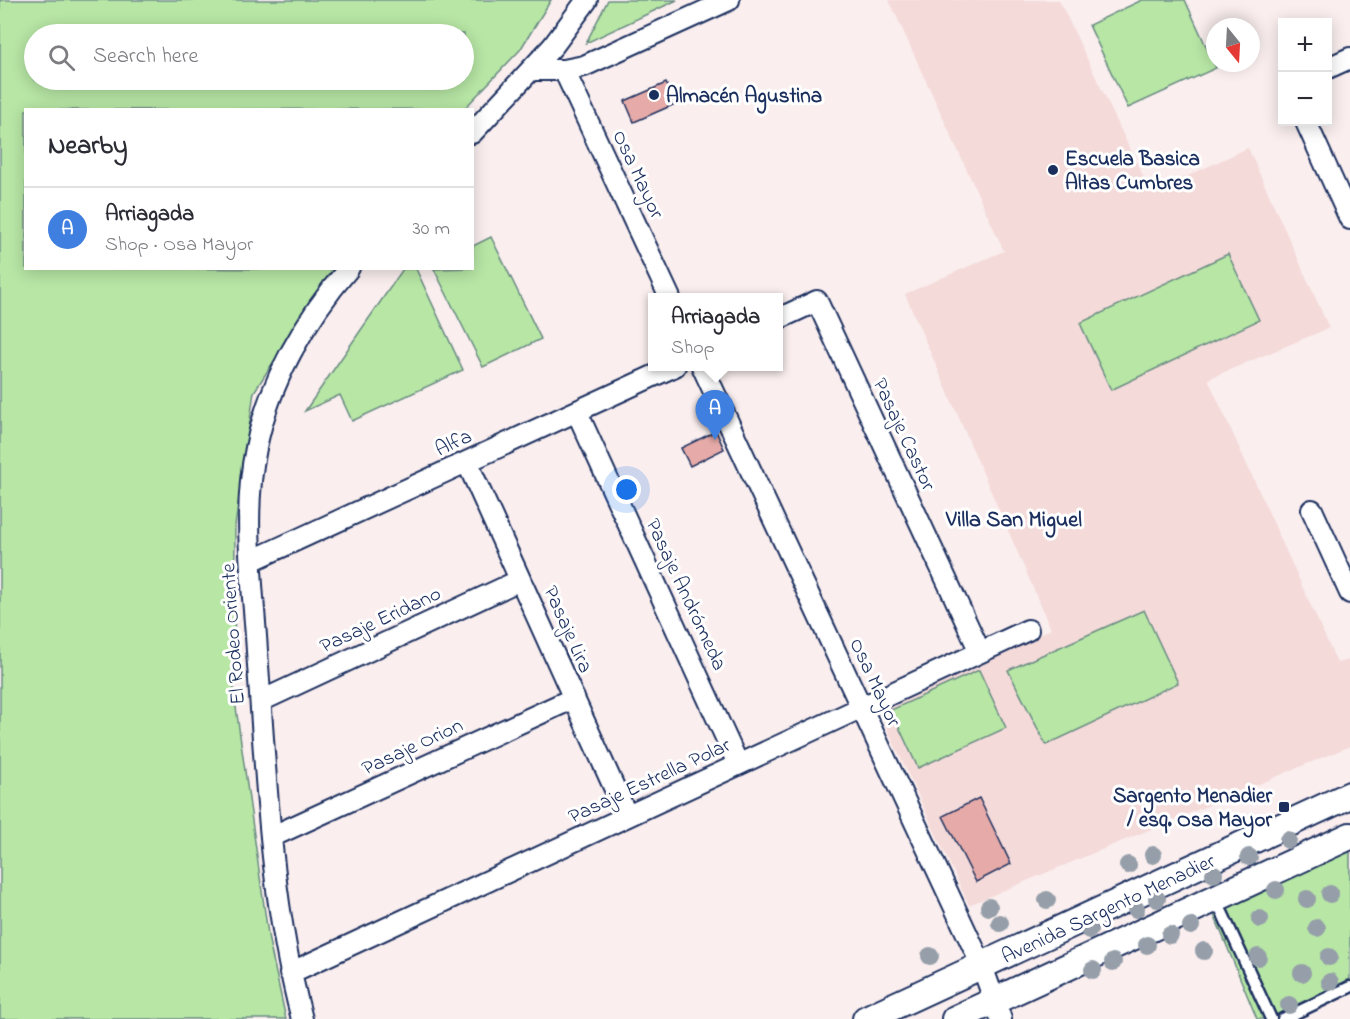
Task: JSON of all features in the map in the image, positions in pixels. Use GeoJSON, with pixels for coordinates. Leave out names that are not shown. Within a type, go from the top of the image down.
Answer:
{"type":"FeatureCollection","features":[{"type":"Feature","properties":{"kind":"street"},"geometry":{"type":"LineString","coordinates":[[474,131],[553,46],[587,0]]}},
{"type":"Feature","properties":{"kind":"street"},"geometry":{"type":"LineString","coordinates":[[532,70],[564,70],[584,66],[729,0]]}},
{"type":"Feature","properties":{"kind":"street"},"geometry":{"type":"LineString","coordinates":[[1332,66],[1350,58]]}},
{"type":"Feature","properties":{"kind":"street","name":"Osa Mayor"},"geometry":{"type":"LineString","coordinates":[[564,70],[668,293]]}},
{"type":"Feature","properties":{"kind":"street"},"geometry":{"type":"LineString","coordinates":[[1308,126],[1350,219]]}},
{"type":"Feature","properties":{"kind":"street","name":"El Rodeo Oriente"},"geometry":{"type":"LineString","coordinates":[[302,1019],[290,973],[276,895],[251,561],[251,474],[262,423],[300,338],[322,303],[347,270]]}},
{"type":"Feature","properties":{"kind":"street","name":"Pasaje Castor"},"geometry":{"type":"LineString","coordinates":[[783,318],[817,302],[980,652]]}},
{"type":"Feature","properties":{"kind":"street","name":"Alfa"},"geometry":{"type":"LineString","coordinates":[[251,561],[664,371]]}},
{"type":"Feature","properties":{"kind":"street","name":"Osa Mayor"},"geometry":{"type":"LineString","coordinates":[[704,371],[982,966],[997,1010]]}},
{"type":"Feature","properties":{"kind":"street","name":"Pasaje Andrómeda"},"geometry":{"type":"LineString","coordinates":[[577,412],[738,764]]}},
{"type":"Feature","properties":{"kind":"street","name":"Pasaje Lira"},"geometry":{"type":"LineString","coordinates":[[466,462],[627,816]]}},
{"type":"Feature","properties":{"kind":"street"},"geometry":{"type":"LineString","coordinates":[[1312,510],[1350,593]]}},
{"type":"Feature","properties":{"kind":"street","name":"Pasaje Eridano"},"geometry":{"type":"LineString","coordinates":[[261,701],[520,580]]}},
{"type":"Feature","properties":{"kind":"street","name":"Pasaje Estrella Polar"},"geometry":{"type":"LineString","coordinates":[[290,973],[1028,630]]}},
{"type":"Feature","properties":{"kind":"street","name":"Pasaje Orion"},"geometry":{"type":"LineString","coordinates":[[271,837],[574,698]]}},
{"type":"Feature","properties":{"kind":"street","name":"Avenida Sargento Menadier"},"geometry":{"type":"LineString","coordinates":[[866,1019],[1350,795]]}},
{"type":"Feature","properties":{"kind":"street","name":"Avenida Sargento Menadier"},"geometry":{"type":"LineString","coordinates":[[955,1019],[997,1010],[1215,898],[1350,836]]}},
{"type":"Feature","properties":{"kind":"lane"},"geometry":{"type":"LineString","coordinates":[[1215,898],[1271,1019]]}},
{"type":"Feature","properties":{"kind":"lane"},"geometry":{"type":"LineString","coordinates":[[1283,1019],[1350,987]]}},
{"type":"Feature","properties":{"kind":"shaded area"},"geometry":{"type":"Polygon","coordinates":[[[889,0],[1059,0],[1151,193],[1248,148],[1329,328],[1208,379],[1337,663],[1350,660],[1350,746],[969,905],[878,709],[1051,629],[905,294],[1004,251],[889,0]]]}},
{"type":"Feature","properties":{"kind":"green space"},"geometry":{"type":"Polygon","coordinates":[[[0,0],[551,0],[520,50],[465,108],[24,108],[24,270],[332,270],[254,392],[235,526],[234,693],[269,941],[286,1019],[0,1019],[0,0]]]}},
{"type":"Feature","properties":{"kind":"green space"},"geometry":{"type":"Polygon","coordinates":[[[608,0],[677,0],[586,43],[608,0]]]}},
{"type":"Feature","properties":{"kind":"green space"},"geometry":{"type":"Polygon","coordinates":[[[1142,0],[1185,0],[1206,46],[1207,72],[1128,108],[1089,25],[1142,0]]]}},
{"type":"Feature","properties":{"kind":"green space"},"geometry":{"type":"Polygon","coordinates":[[[491,237],[541,339],[483,367],[434,270],[474,270],[474,246],[491,237]]]}},
{"type":"Feature","properties":{"kind":"green space"},"geometry":{"type":"Polygon","coordinates":[[[1228,254],[1259,320],[1111,390],[1080,323],[1228,254]]]}},
{"type":"Feature","properties":{"kind":"green space"},"geometry":{"type":"Polygon","coordinates":[[[402,270],[416,270],[463,370],[352,421],[340,395],[305,411],[402,270]]]}},
{"type":"Feature","properties":{"kind":"green space"},"geometry":{"type":"Polygon","coordinates":[[[1144,610],[1178,683],[1046,745],[1008,670],[1144,610]]]}},
{"type":"Feature","properties":{"kind":"green space"},"geometry":{"type":"Polygon","coordinates":[[[979,670],[1006,728],[918,768],[891,710],[979,670]]]}},
{"type":"Feature","properties":{"kind":"green space"},"geometry":{"type":"Polygon","coordinates":[[[1350,848],[1350,979],[1267,1019],[1257,1019],[1212,910],[1350,848]]]}},
{"type":"Feature","properties":{"kind":"building"},"geometry":{"type":"Polygon","coordinates":[[[666,83],[675,104],[634,122],[625,101],[666,83]]]}},
{"type":"Feature","properties":{"kind":"building"},"geometry":{"type":"Polygon","coordinates":[[[716,431],[724,449],[690,466],[681,448],[716,431]]]}},
{"type":"Feature","properties":{"kind":"building"},"geometry":{"type":"Polygon","coordinates":[[[979,798],[1011,864],[976,882],[943,816],[979,798]]]}},
{"type":"Feature","properties":{"kind":"place","name":"Almacén Agustina"},"geometry":{"type":"Point","coordinates":[654,95]}},
{"type":"Feature","properties":{"kind":"place","name":"Escuela Basica Altas Cumbres"},"geometry":{"type":"Point","coordinates":[1053,170]}},
{"type":"Feature","properties":{"kind":"place","name":"Arriagada"},"geometry":{"type":"Point","coordinates":[715,440]}},
{"type":"Feature","properties":{"kind":"place","name":"Sargento Menadier / esq. Osa Mayor"},"geometry":{"type":"Point","coordinates":[1284,807]}},
{"type":"Feature","properties":{"kind":"district","name":"Villa San Miguel"},"geometry":{"type":"Point","coordinates":[1014,518]}}]}
